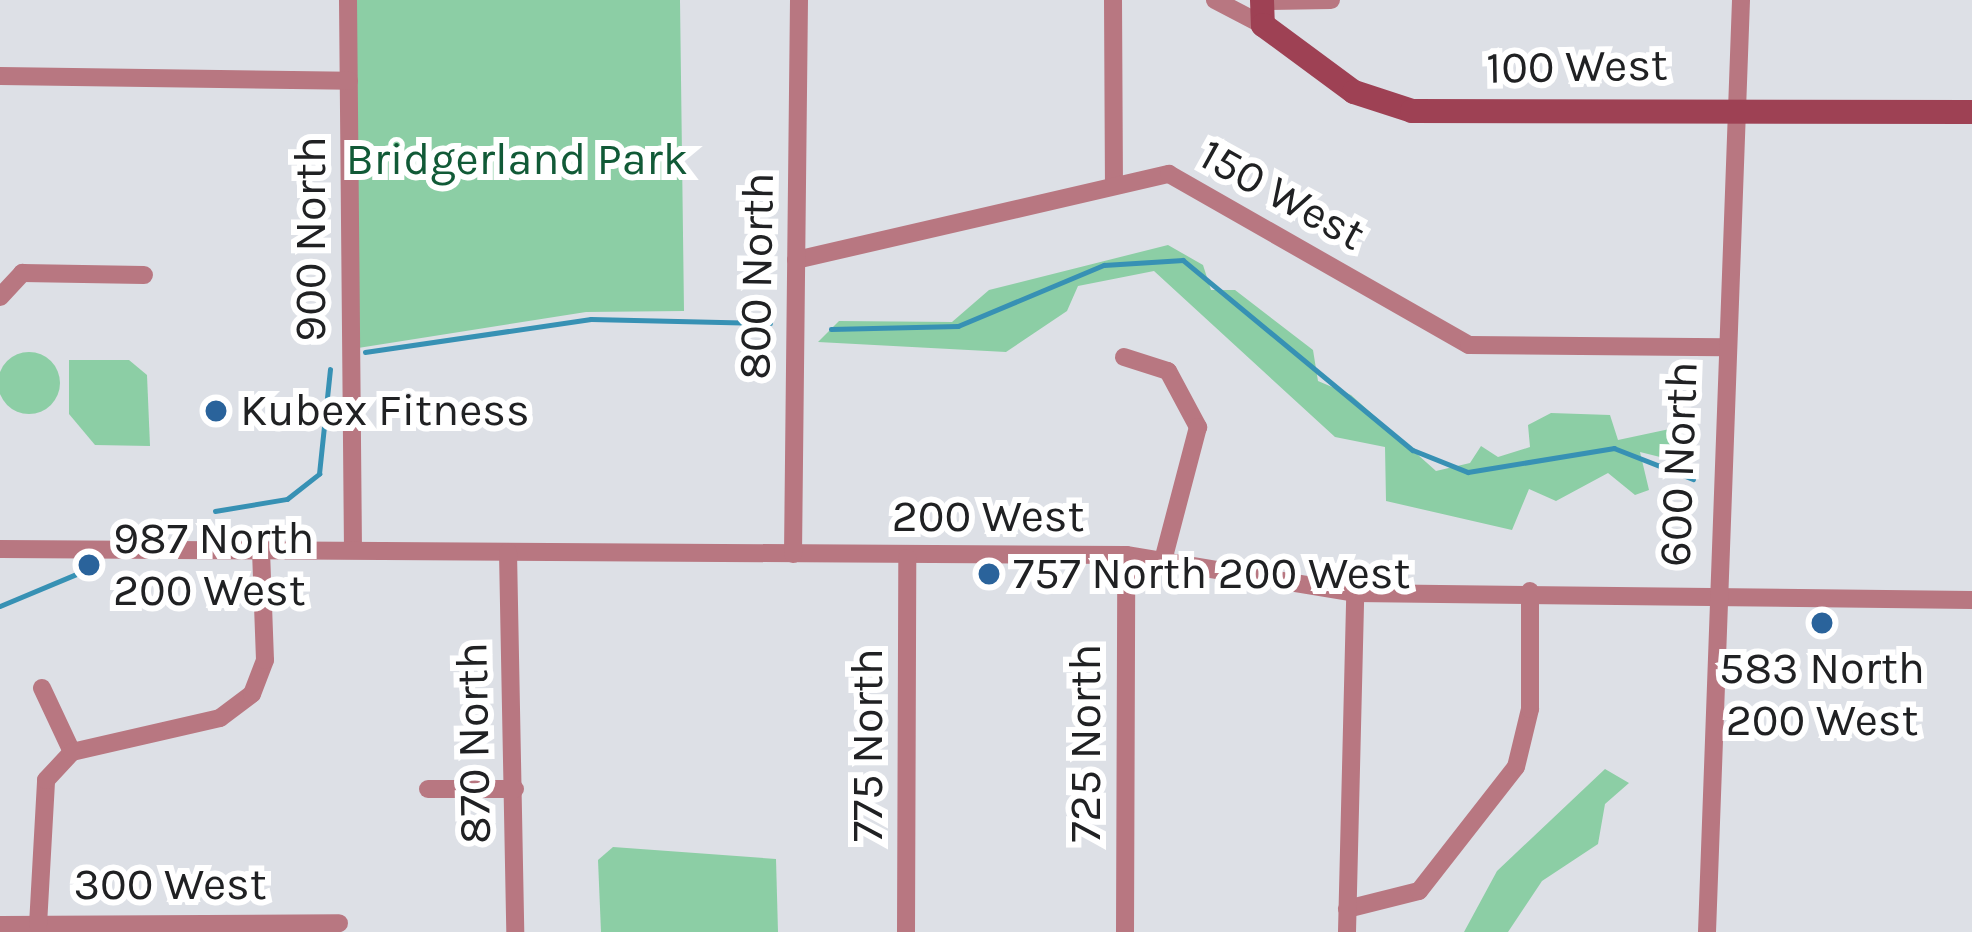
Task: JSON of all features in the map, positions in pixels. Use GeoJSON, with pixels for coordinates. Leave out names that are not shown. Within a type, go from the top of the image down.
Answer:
{"type":"FeatureCollection","features":[{"type":"Feature","properties":{"kind":"street","name":"900 North"},"geometry":{"type":"LineString","coordinates":[[348,0],[352,548]]}},
{"type":"Feature","properties":{"kind":"street","name":"800 North"},"geometry":{"type":"LineString","coordinates":[[794,554],[799,0]]}},
{"type":"Feature","properties":{"kind":"street"},"geometry":{"type":"LineString","coordinates":[[1113,0],[1114,180]]}},
{"type":"Feature","properties":{"kind":"street","name":"100 West"},"geometry":{"type":"LineString","coordinates":[[1215,0],[1262,9],[1354,92],[1412,112],[1738,108],[1972,112]]}},
{"type":"Feature","properties":{"kind":"street"},"geometry":{"type":"LineString","coordinates":[[1262,9],[1331,0]]}},
{"type":"Feature","properties":{"kind":"street","name":"600 North"},"geometry":{"type":"LineString","coordinates":[[1707,932],[1713,592],[1741,0]]}},
{"type":"Feature","properties":{"kind":"street"},"geometry":{"type":"LineString","coordinates":[[0,76],[350,81]]}},
{"type":"Feature","properties":{"kind":"street","name":"150 West"},"geometry":{"type":"LineString","coordinates":[[796,260],[1114,180],[1190,179],[1469,345],[1723,347]]}},
{"type":"Feature","properties":{"kind":"street"},"geometry":{"type":"LineString","coordinates":[[0,297],[22,273],[145,275]]}},
{"type":"Feature","properties":{"kind":"street"},"geometry":{"type":"LineString","coordinates":[[1124,357],[1168,371],[1198,428],[1165,557]]}},
{"type":"Feature","properties":{"kind":"street","name":"200 West"},"geometry":{"type":"LineString","coordinates":[[0,549],[352,548],[907,558],[1126,555],[1165,557],[1355,593],[1713,592],[1972,600]]}},
{"type":"Feature","properties":{"kind":"street"},"geometry":{"type":"LineString","coordinates":[[38,925],[39,805],[72,752],[220,718],[252,694],[265,660],[261,549]]}},
{"type":"Feature","properties":{"kind":"street","name":"870 North"},"geometry":{"type":"LineString","coordinates":[[508,552],[515,932]]}},
{"type":"Feature","properties":{"kind":"street","name":"725 North"},"geometry":{"type":"LineString","coordinates":[[1125,932],[1126,555]]}},
{"type":"Feature","properties":{"kind":"street","name":"775 North"},"geometry":{"type":"LineString","coordinates":[[906,932],[907,558]]}},
{"type":"Feature","properties":{"kind":"street"},"geometry":{"type":"LineString","coordinates":[[1347,909],[1419,891],[1516,767],[1530,709],[1530,591]]}},
{"type":"Feature","properties":{"kind":"street"},"geometry":{"type":"LineString","coordinates":[[1347,932],[1355,593]]}},
{"type":"Feature","properties":{"kind":"street"},"geometry":{"type":"LineString","coordinates":[[42,688],[72,752]]}},
{"type":"Feature","properties":{"kind":"street"},"geometry":{"type":"LineString","coordinates":[[428,789],[515,789]]}},
{"type":"Feature","properties":{"kind":"street","name":"300 West"},"geometry":{"type":"LineString","coordinates":[[0,925],[266,928],[340,923]]}},
{"type":"Feature","properties":{"kind":"green space","name":"Bridgerland Park"},"geometry":{"type":"Polygon","coordinates":[[[355,0],[680,0],[684,311],[586,312],[358,348],[355,0]]]}},
{"type":"Feature","properties":{"kind":"green space"},"geometry":{"type":"Polygon","coordinates":[[[1168,245],[1203,265],[1211,290],[1235,290],[1313,350],[1318,381],[1351,395],[1436,471],[1470,463],[1481,446],[1498,457],[1530,447],[1528,425],[1551,413],[1610,415],[1618,440],[1679,427],[1689,453],[1680,462],[1640,452],[1649,490],[1635,495],[1608,473],[1556,501],[1529,489],[1512,530],[1386,501],[1385,447],[1335,437],[1154,271],[1078,286],[1067,311],[1006,352],[818,342],[839,321],[952,322],[989,290],[1168,245]]]}},
{"type":"Feature","properties":{"kind":"green space"},"geometry":{"type":"Polygon","coordinates":[[[29,352],[51,361],[60,383],[51,405],[29,414],[7,405],[-2,383],[7,361],[29,352]]]}},
{"type":"Feature","properties":{"kind":"green space"},"geometry":{"type":"Polygon","coordinates":[[[69,360],[129,360],[147,375],[150,446],[95,445],[69,414],[69,360]]]}},
{"type":"Feature","properties":{"kind":"green space"},"geometry":{"type":"Polygon","coordinates":[[[1605,769],[1629,783],[1605,804],[1598,844],[1542,881],[1508,932],[1464,932],[1497,871],[1605,769]]]}},
{"type":"Feature","properties":{"kind":"green space"},"geometry":{"type":"Polygon","coordinates":[[[613,847],[776,859],[778,932],[601,932],[598,860],[613,847]]]}},
{"type":"Feature","properties":{"kind":"waterway"},"geometry":{"type":"LineString","coordinates":[[831,329],[958,326],[1104,265],[1183,260],[1413,450],[1468,472],[1614,448],[1693,479]]}},
{"type":"Feature","properties":{"kind":"waterway"},"geometry":{"type":"LineString","coordinates":[[365,352],[591,319],[770,323]]}},
{"type":"Feature","properties":{"kind":"waterway"},"geometry":{"type":"LineString","coordinates":[[215,511],[287,499],[319,474],[330,370]]}},
{"type":"Feature","properties":{"kind":"waterway"},"geometry":{"type":"LineString","coordinates":[[0,606],[79,573]]}},
{"type":"Feature","properties":{"kind":"place","name":"Kubex Fitness"},"geometry":{"type":"Point","coordinates":[216,411]}},
{"type":"Feature","properties":{"kind":"place","name":"987 North 200 West"},"geometry":{"type":"Point","coordinates":[89,565]}},
{"type":"Feature","properties":{"kind":"place","name":"757 North 200 West"},"geometry":{"type":"Point","coordinates":[989,574]}},
{"type":"Feature","properties":{"kind":"place","name":"583 North 200 West"},"geometry":{"type":"Point","coordinates":[1822,623]}}]}
